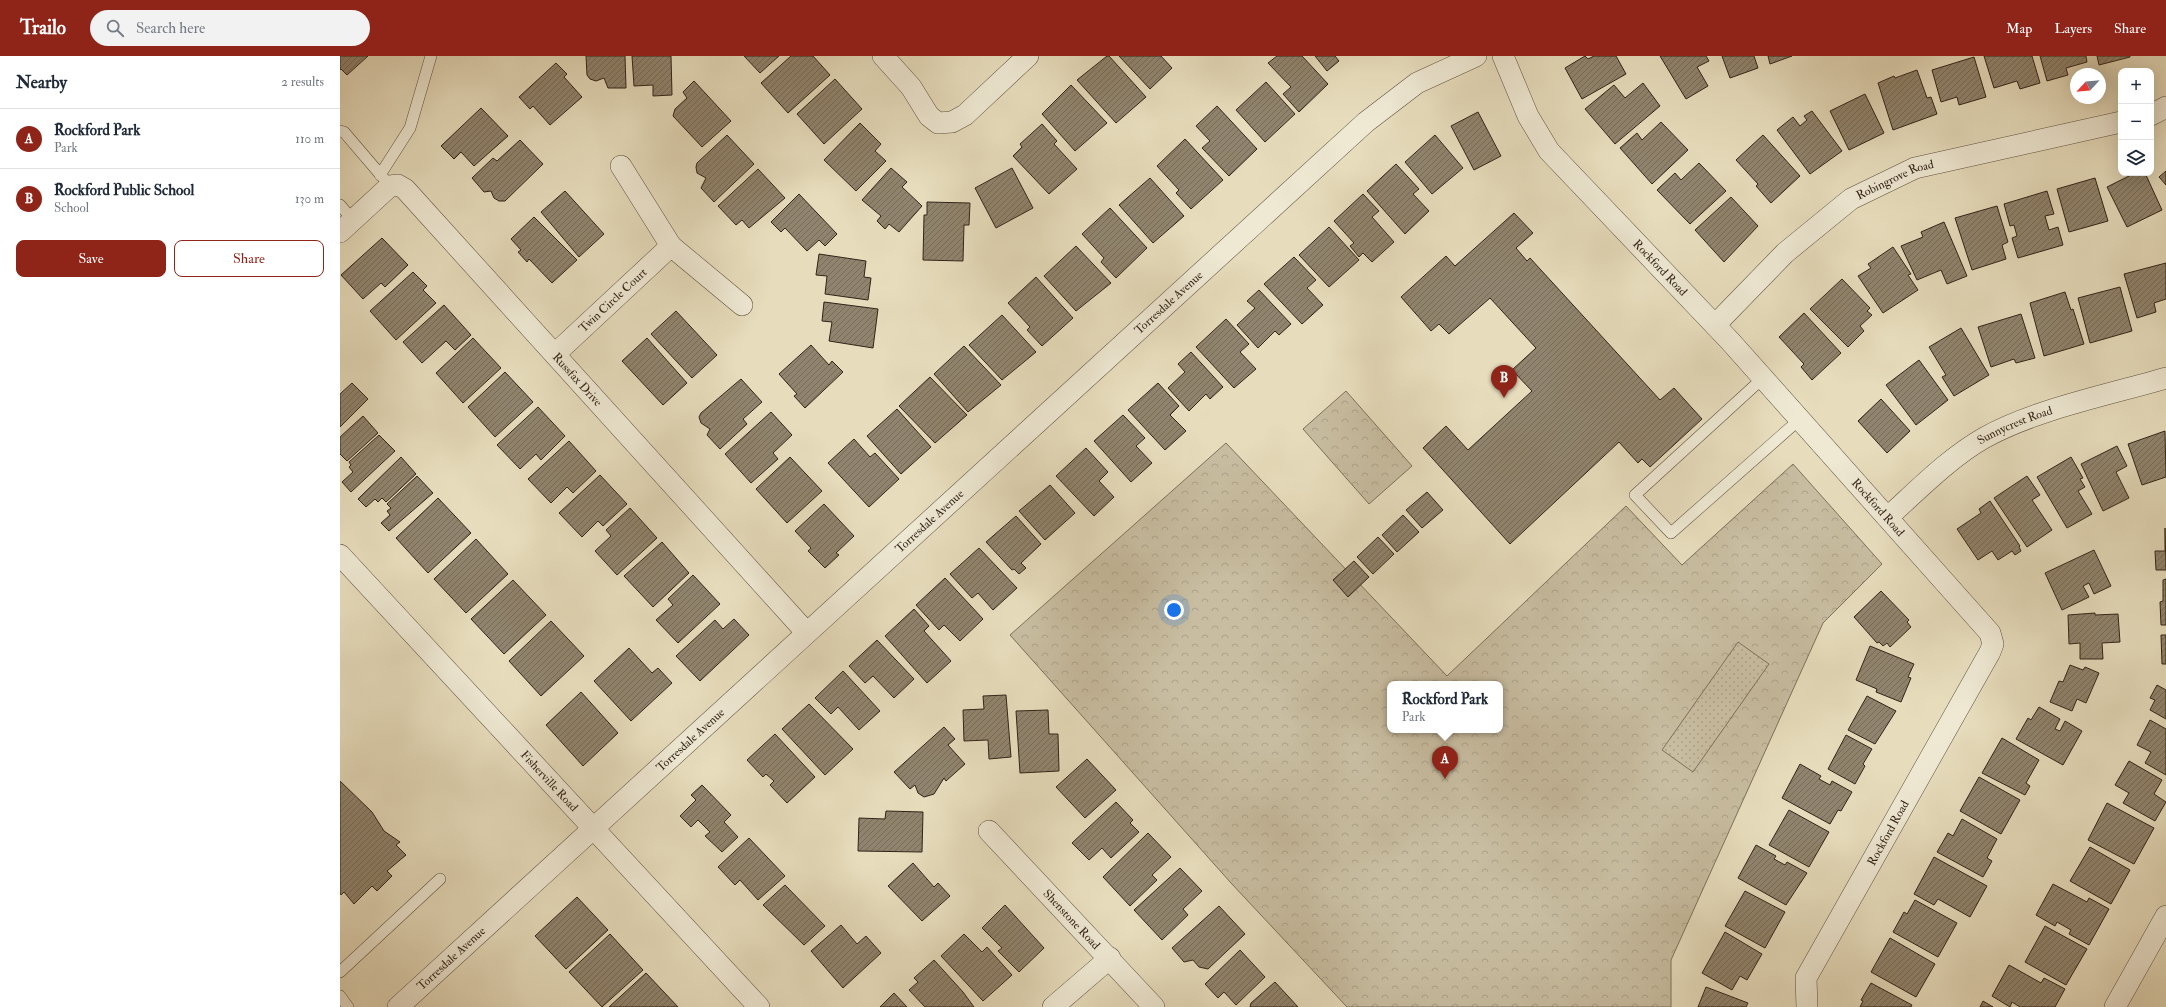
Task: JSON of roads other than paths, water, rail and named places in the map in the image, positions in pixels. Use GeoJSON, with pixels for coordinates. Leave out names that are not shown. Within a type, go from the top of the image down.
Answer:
{"type":"FeatureCollection","features":[{"type":"Feature","properties":{"kind":"street"},"geometry":{"type":"LineString","coordinates":[[883,56],[911,87],[929,116],[938,122],[952,122],[965,115],[1028,56]]}},
{"type":"Feature","properties":{"kind":"street","name":"Torresdale Avenue"},"geometry":{"type":"LineString","coordinates":[[401,1006],[806,632],[1366,122],[1417,83],[1476,56]]}},
{"type":"Feature","properties":{"kind":"street","name":"Rockford Road"},"geometry":{"type":"LineString","coordinates":[[1502,56],[1528,116],[1549,151],[1715,325],[1990,633],[1993,644],[1806,978],[1807,1007]]}},
{"type":"Feature","properties":{"kind":"street"},"geometry":{"type":"LineString","coordinates":[[2154,113],[2166,107]]}},
{"type":"Feature","properties":{"kind":"street","name":"Robingrove Road"},"geometry":{"type":"LineString","coordinates":[[1715,325],[1785,253],[1851,199],[1915,168],[2118,123]]}},
{"type":"Feature","properties":{"kind":"street"},"geometry":{"type":"LineString","coordinates":[[621,166],[671,246],[742,305]]}},
{"type":"Feature","properties":{"kind":"street"},"geometry":{"type":"LineString","coordinates":[[344,219],[385,181]]}},
{"type":"Feature","properties":{"kind":"street","name":"Russfax Drive"},"geometry":{"type":"LineString","coordinates":[[385,181],[405,189],[806,632]]}},
{"type":"Feature","properties":{"kind":"street","name":"Twin Circle Court"},"geometry":{"type":"LineString","coordinates":[[555,354],[671,246]]}},
{"type":"Feature","properties":{"kind":"street","name":"Sunnycrest Road"},"geometry":{"type":"LineString","coordinates":[[1888,517],[1952,460],[1983,438],[2020,420],[2166,378]]}},
{"type":"Feature","properties":{"kind":"street","name":"Fisherville Road"},"geometry":{"type":"LineString","coordinates":[[340,555],[759,1007]]}},
{"type":"Feature","properties":{"kind":"street","name":"Shenstone Road"},"geometry":{"type":"LineString","coordinates":[[989,831],[1110,958],[1154,1007]]}},
{"type":"Feature","properties":{"kind":"street"},"geometry":{"type":"LineString","coordinates":[[2115,1007],[2166,916]]}},
{"type":"Feature","properties":{"kind":"street"},"geometry":{"type":"LineString","coordinates":[[1052,1007],[1110,958]]}},
{"type":"Feature","properties":{"kind":"lane"},"geometry":{"type":"LineString","coordinates":[[340,131],[344,132],[385,181],[410,128],[431,56]]}},
{"type":"Feature","properties":{"kind":"lane"},"geometry":{"type":"LineString","coordinates":[[1763,378],[1635,495],[1671,533],[1800,419]]}},
{"type":"Feature","properties":{"kind":"lane"},"geometry":{"type":"LineString","coordinates":[[340,972],[440,879]]}},
{"type":"Feature","properties":{"kind":"lane"},"geometry":{"type":"LineString","coordinates":[[340,996],[348,1007]]}},
{"type":"Feature","properties":{"kind":"place","name":"Rockford Public School"},"geometry":{"type":"Point","coordinates":[1504,398]}},
{"type":"Feature","properties":{"kind":"place","name":"Rockford Park"},"geometry":{"type":"Point","coordinates":[1445,779]}}]}
